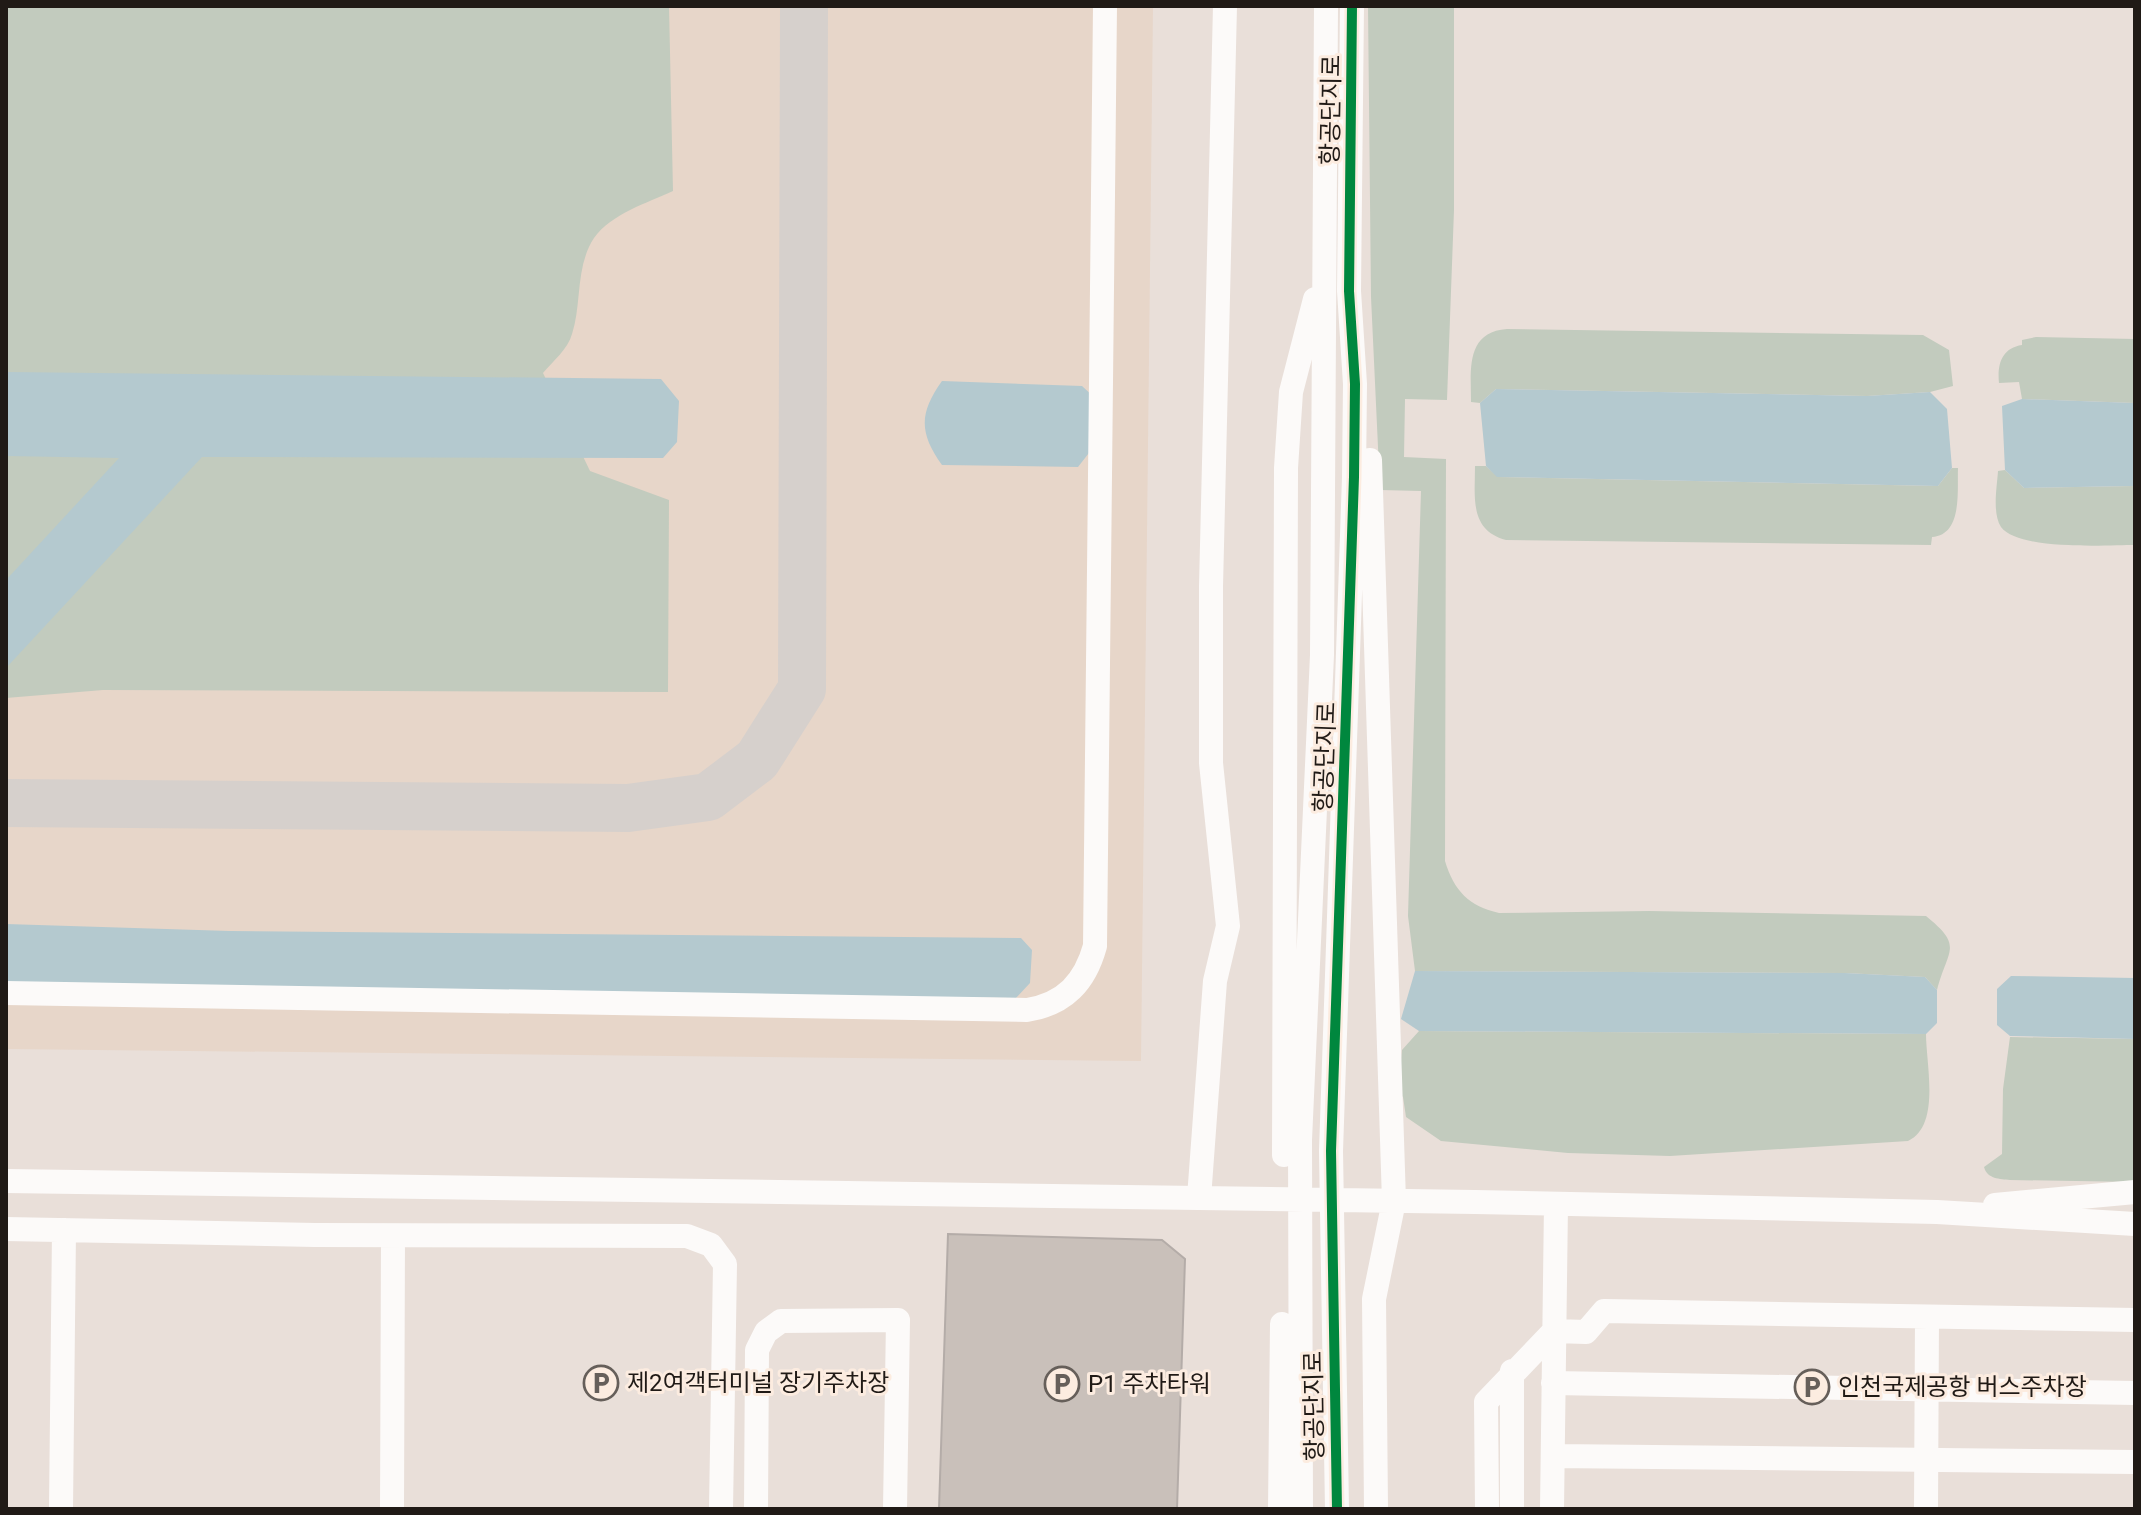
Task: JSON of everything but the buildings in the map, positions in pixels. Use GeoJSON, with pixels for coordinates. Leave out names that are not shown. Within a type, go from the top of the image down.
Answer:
{"type":"FeatureCollection","features":[{"type":"Feature","properties":{"kind":"street"},"geometry":{"type":"LineString","coordinates":[[6,993],[1027,1010],[1061,1000],[1082,979],[1095,946],[1105,6]]}},
{"type":"Feature","properties":{"kind":"street"},"geometry":{"type":"LineString","coordinates":[[1199,1198],[1215,981],[1228,926],[1211,734],[1211,587],[1225,6]]}},
{"type":"Feature","properties":{"kind":"street","name":"항공단지로"},"geometry":{"type":"LineString","coordinates":[[1301,1509],[1300,1140],[1322,655],[1326,6]]}},
{"type":"Feature","properties":{"kind":"street","name":"항공단지로"},"geometry":{"type":"LineString","coordinates":[[1337,1509],[1331,1151],[1362,477],[1361,385],[1349,291],[1352,6]]}},
{"type":"Feature","properties":{"kind":"street"},"geometry":{"type":"LineString","coordinates":[[1280,1509],[1286,468],[1291,392],[1322,269]]}},
{"type":"Feature","properties":{"kind":"street"},"geometry":{"type":"LineString","coordinates":[[1362,477],[1394,1201],[1374,1299],[1376,1509]]}},
{"type":"Feature","properties":{"kind":"street"},"geometry":{"type":"LineString","coordinates":[[6,1181],[1556,1204],[1937,1212],[2135,1224]]}},
{"type":"Feature","properties":{"kind":"street"},"geometry":{"type":"LineString","coordinates":[[1937,1212],[2135,1192]]}},
{"type":"Feature","properties":{"kind":"street"},"geometry":{"type":"LineString","coordinates":[[1552,1509],[1556,1204]]}},
{"type":"Feature","properties":{"kind":"street"},"geometry":{"type":"LineString","coordinates":[[6,1229],[393,1236],[687,1236],[711,1245],[725,1264],[721,1509]]}},
{"type":"Feature","properties":{"kind":"street"},"geometry":{"type":"LineString","coordinates":[[61,1509],[64,1230]]}},
{"type":"Feature","properties":{"kind":"street"},"geometry":{"type":"LineString","coordinates":[[392,1509],[393,1236]]}},
{"type":"Feature","properties":{"kind":"street"},"geometry":{"type":"LineString","coordinates":[[1487,1509],[1486,1402],[1512,1371],[1554,1331],[1586,1332],[1604,1311],[2135,1320]]}},
{"type":"Feature","properties":{"kind":"street"},"geometry":{"type":"LineString","coordinates":[[1926,1509],[1927,1317]]}},
{"type":"Feature","properties":{"kind":"street"},"geometry":{"type":"LineString","coordinates":[[756,1509],[757,1350],[766,1332],[781,1321],[898,1320],[895,1509]]}},
{"type":"Feature","properties":{"kind":"street"},"geometry":{"type":"LineString","coordinates":[[1512,1371],[1512,1509]]}},
{"type":"Feature","properties":{"kind":"street"},"geometry":{"type":"LineString","coordinates":[[1553,1383],[2135,1393]]}},
{"type":"Feature","properties":{"kind":"street"},"geometry":{"type":"LineString","coordinates":[[1553,1456],[2135,1462]]}},
{"type":"Feature","properties":{"kind":"shaded area"},"geometry":{"type":"Polygon","coordinates":[[[6,6],[1153,6],[1141,1061],[6,1049],[6,6]]]}},
{"type":"Feature","properties":{"kind":"shaded area"},"geometry":{"type":"Polygon","coordinates":[[[6,6],[669,6],[673,191],[620,216],[594,238],[581,273],[570,339],[543,373],[590,471],[669,500],[668,692],[103,690],[6,698],[6,6]]]}},
{"type":"Feature","properties":{"kind":"shaded area"},"geometry":{"type":"Polygon","coordinates":[[[1368,6],[1454,6],[1454,210],[1447,400],[1405,399],[1404,457],[1446,459],[1445,861],[1453,881],[1471,901],[1499,913],[1649,911],[1926,916],[1949,942],[1950,949],[1937,990],[1925,977],[1845,973],[1415,971],[1408,916],[1421,491],[1380,490],[1371,297],[1368,6]]]}},
{"type":"Feature","properties":{"kind":"shaded area"},"geometry":{"type":"Polygon","coordinates":[[[1507,329],[1923,335],[1949,350],[1953,386],[1930,392],[1867,396],[1496,389],[1480,403],[1471,402],[1471,366],[1477,345],[1493,332],[1507,329]]]}},
{"type":"Feature","properties":{"kind":"shaded area"},"geometry":{"type":"Polygon","coordinates":[[[2036,337],[2135,339],[2135,403],[2022,399],[2019,382],[1999,383],[2000,363],[2005,353],[2022,345],[2022,340],[2036,337]]]}},
{"type":"Feature","properties":{"kind":"shaded area"},"geometry":{"type":"Polygon","coordinates":[[[6,372],[661,379],[679,401],[677,442],[663,458],[202,457],[6,668],[6,580],[119,458],[6,456],[6,372]]]}},
{"type":"Feature","properties":{"kind":"shaded area"},"geometry":{"type":"Polygon","coordinates":[[[942,381],[1082,386],[1095,398],[1092,449],[1078,467],[942,465],[929,443],[925,423],[929,403],[942,381]]]}},
{"type":"Feature","properties":{"kind":"shaded area"},"geometry":{"type":"Polygon","coordinates":[[[1496,389],[1867,396],[1930,392],[1947,409],[1952,468],[1938,486],[1497,477],[1486,466],[1480,403],[1496,389]]]}},
{"type":"Feature","properties":{"kind":"shaded area"},"geometry":{"type":"Polygon","coordinates":[[[2022,399],[2135,403],[2135,486],[2024,488],[2005,470],[2002,406],[2022,399]]]}},
{"type":"Feature","properties":{"kind":"shaded area"},"geometry":{"type":"Polygon","coordinates":[[[1475,466],[1486,466],[1498,477],[1938,486],[1952,468],[1958,468],[1958,499],[1954,520],[1942,534],[1932,537],[1931,545],[1506,540],[1486,529],[1480,520],[1475,500],[1475,466]]]}},
{"type":"Feature","properties":{"kind":"shaded area"},"geometry":{"type":"Polygon","coordinates":[[[2005,470],[2024,488],[2135,486],[2135,545],[2064,545],[2011,535],[2001,527],[1996,507],[1998,471],[2005,470]]]}},
{"type":"Feature","properties":{"kind":"shaded area"},"geometry":{"type":"Polygon","coordinates":[[[6,924],[230,931],[1021,938],[1032,950],[1030,983],[1016,998],[6,987],[6,924]]]}},
{"type":"Feature","properties":{"kind":"shaded area"},"geometry":{"type":"Polygon","coordinates":[[[1415,971],[1845,973],[1925,977],[1937,990],[1937,1023],[1926,1034],[1419,1031],[1401,1019],[1415,971]]]}},
{"type":"Feature","properties":{"kind":"shaded area"},"geometry":{"type":"Polygon","coordinates":[[[2011,976],[2135,978],[2135,1039],[2010,1036],[1997,1025],[1997,989],[2011,976]]]}},
{"type":"Feature","properties":{"kind":"shaded area"},"geometry":{"type":"Polygon","coordinates":[[[1419,1031],[1926,1034],[1928,1108],[1925,1122],[1908,1141],[1670,1156],[1568,1153],[1441,1141],[1406,1117],[1403,1097],[1398,1093],[1402,1050],[1419,1031]]]}},
{"type":"Feature","properties":{"kind":"shaded area"},"geometry":{"type":"Polygon","coordinates":[[[2010,1037],[2135,1039],[2135,1182],[2010,1180],[1988,1174],[1984,1167],[2002,1154],[2003,1089],[2010,1037]]]}},
{"type":"Feature","properties":{"kind":"taxiway"},"geometry":{"type":"LineString","coordinates":[[6,803],[628,808],[708,797],[757,760],[802,689],[804,6]]}},
{"type":"Feature","properties":{"kind":"cycle path"},"geometry":{"type":"LineString","coordinates":[[1337,1509],[1331,1151],[1354,477],[1355,384],[1349,291],[1352,6]]}},
{"type":"Feature","properties":{"kind":"place","name":"제2여객터미널 장기주차장"},"geometry":{"type":"Point","coordinates":[601,1383]}},
{"type":"Feature","properties":{"kind":"place","name":"P1 주차타워"},"geometry":{"type":"Point","coordinates":[1062,1384]}},
{"type":"Feature","properties":{"kind":"place","name":"인천국제공항 버스주차장"},"geometry":{"type":"Point","coordinates":[1812,1387]}}]}
